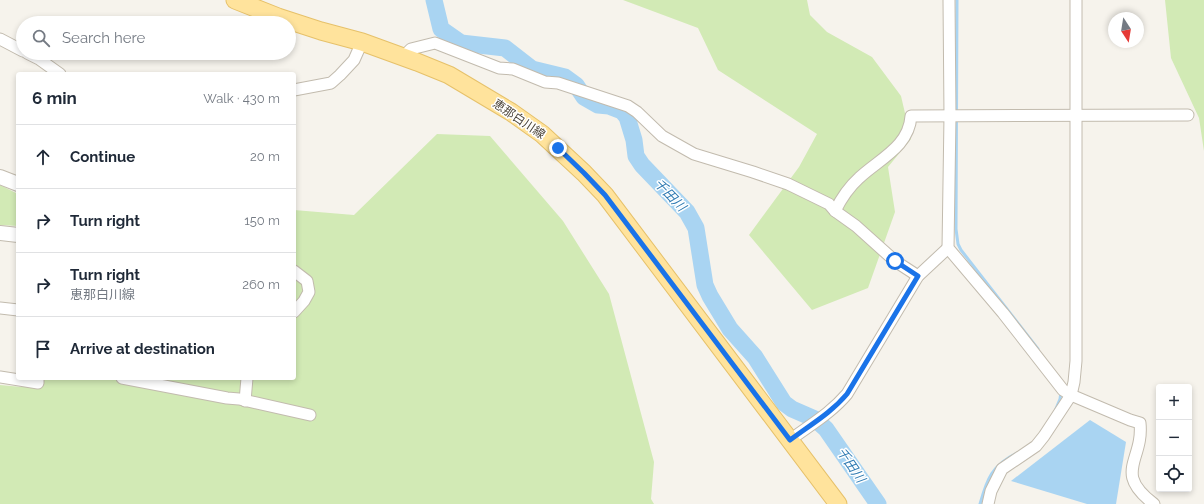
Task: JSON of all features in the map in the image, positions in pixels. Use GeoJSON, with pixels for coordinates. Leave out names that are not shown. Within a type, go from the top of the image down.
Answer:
{"type":"FeatureCollection","features":[{"type":"Feature","properties":{"kind":"main road","name":"恵那白川線"},"geometry":{"type":"LineString","coordinates":[[235,0],[275,16]]}},
{"type":"Feature","properties":{"kind":"main road","name":"恵那白川線"},"geometry":{"type":"LineString","coordinates":[[296,23],[362,42],[449,75],[511,112],[542,134],[605,195],[640,239],[838,504]]}},
{"type":"Feature","properties":{"kind":"street"},"geometry":{"type":"LineString","coordinates":[[950,0],[948,248],[1003,312],[1063,390],[1071,395],[1140,423],[1141,430],[1132,473],[1132,480],[1154,504]]}},
{"type":"Feature","properties":{"kind":"street"},"geometry":{"type":"LineString","coordinates":[[988,504],[1002,469],[1036,446],[1071,395],[1074,382],[1076,361],[1076,0]]}},
{"type":"Feature","properties":{"kind":"street"},"geometry":{"type":"LineString","coordinates":[[0,39],[16,47]]}},
{"type":"Feature","properties":{"kind":"street"},"geometry":{"type":"LineString","coordinates":[[296,90],[331,83],[354,60],[362,42]]}},
{"type":"Feature","properties":{"kind":"street"},"geometry":{"type":"LineString","coordinates":[[403,57],[411,49],[435,43],[499,68],[513,69],[545,82],[569,86],[628,106],[637,112],[662,136],[694,154],[788,184],[828,204],[856,226],[895,261],[918,276]]}},
{"type":"Feature","properties":{"kind":"street"},"geometry":{"type":"LineString","coordinates":[[39,60],[57,72]]}},
{"type":"Feature","properties":{"kind":"street"},"geometry":{"type":"LineString","coordinates":[[835,211],[841,200],[857,180],[898,148],[908,133],[911,116],[1188,115]]}},
{"type":"Feature","properties":{"kind":"street"},"geometry":{"type":"LineString","coordinates":[[0,177],[16,183]]}},
{"type":"Feature","properties":{"kind":"street"},"geometry":{"type":"LineString","coordinates":[[0,233],[16,235]]}},
{"type":"Feature","properties":{"kind":"street"},"geometry":{"type":"LineString","coordinates":[[790,440],[825,416],[847,394],[918,276],[948,248]]}},
{"type":"Feature","properties":{"kind":"street"},"geometry":{"type":"LineString","coordinates":[[296,272],[308,281],[309,292],[304,301],[296,310]]}},
{"type":"Feature","properties":{"kind":"street"},"geometry":{"type":"LineString","coordinates":[[0,308],[16,310]]}},
{"type":"Feature","properties":{"kind":"street"},"geometry":{"type":"LineString","coordinates":[[0,377],[16,380]]}},
{"type":"Feature","properties":{"kind":"street"},"geometry":{"type":"LineString","coordinates":[[19,380],[38,383],[38,380]]}},
{"type":"Feature","properties":{"kind":"street"},"geometry":{"type":"LineString","coordinates":[[133,380],[246,401],[310,415]]}},
{"type":"Feature","properties":{"kind":"street"},"geometry":{"type":"LineString","coordinates":[[246,401],[247,380]]}},
{"type":"Feature","properties":{"kind":"green space"},"geometry":{"type":"Polygon","coordinates":[[[623,0],[807,0],[810,15],[827,32],[872,57],[901,96],[911,139],[888,167],[895,212],[868,288],[812,310],[749,235],[799,167],[817,134],[718,70],[698,28],[623,0]]]}},
{"type":"Feature","properties":{"kind":"green space"},"geometry":{"type":"Polygon","coordinates":[[[1165,0],[1204,0],[1204,151],[1199,118],[1171,58],[1165,0]]]}},
{"type":"Feature","properties":{"kind":"green space"},"geometry":{"type":"Polygon","coordinates":[[[437,134],[490,136],[563,221],[609,294],[654,462],[651,499],[654,504],[0,504],[0,385],[22,387],[22,380],[296,380],[296,210],[354,215],[437,134]]]}},
{"type":"Feature","properties":{"kind":"green space"},"geometry":{"type":"Polygon","coordinates":[[[0,185],[16,193],[16,226],[0,225],[0,185]]]}},
{"type":"Feature","properties":{"kind":"water"},"geometry":{"type":"Polygon","coordinates":[[[1090,420],[1126,442],[1116,504],[1087,504],[1011,481],[1090,420]]]}},
{"type":"Feature","properties":{"kind":"waterway","name":"千田川"},"geometry":{"type":"LineString","coordinates":[[434,0],[441,29],[461,43],[505,48],[532,69],[565,77],[576,85],[584,97],[598,105],[609,106],[622,111],[627,117],[634,140],[636,156],[642,165],[687,212],[696,228],[705,285],[730,329],[755,357],[784,403],[792,409],[815,419],[826,429],[878,504]]}},
{"type":"Feature","properties":{"kind":"waterway"},"geometry":{"type":"LineString","coordinates":[[957,0],[956,229],[958,244],[961,250],[1038,349]]}},
{"type":"Feature","properties":{"kind":"waterway"},"geometry":{"type":"LineString","coordinates":[[1055,411],[1061,392]]}},
{"type":"Feature","properties":{"kind":"waterway"},"geometry":{"type":"LineString","coordinates":[[980,504],[988,480],[996,468],[1017,453]]}},
{"type":"Feature","properties":{"kind":"route"},"geometry":{"type":"LineString","coordinates":[[558,148],[605,195],[640,239],[790,440],[825,416],[847,394],[918,276],[895,261]]}}]}
